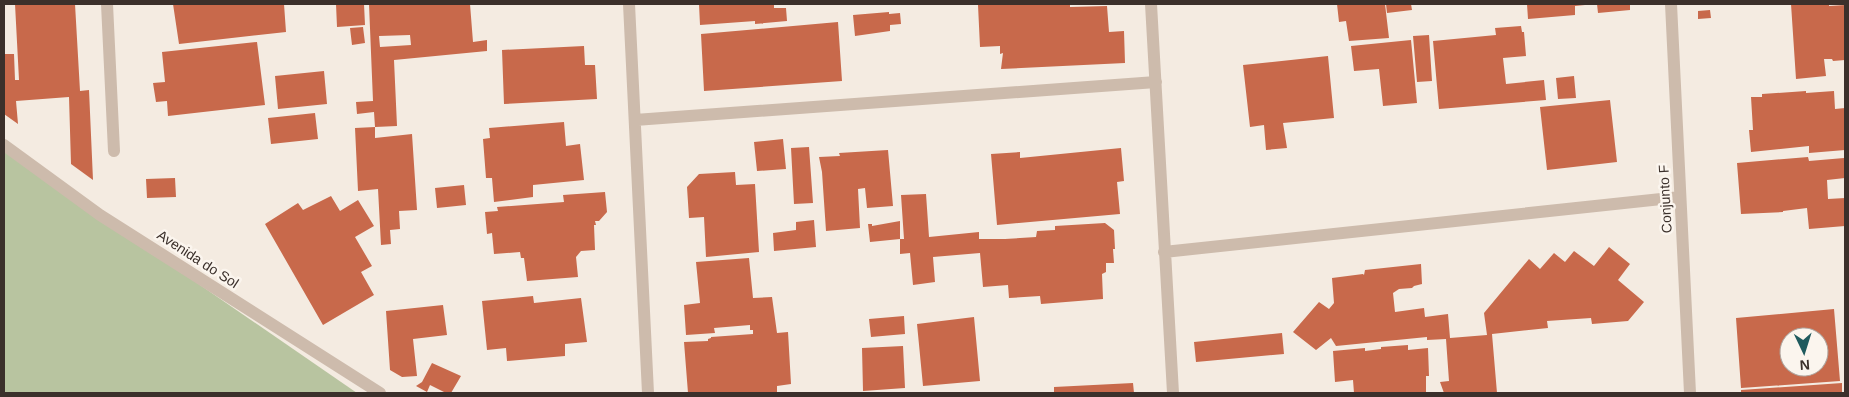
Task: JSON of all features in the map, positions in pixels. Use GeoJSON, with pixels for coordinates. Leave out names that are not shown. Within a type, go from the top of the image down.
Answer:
{"type":"FeatureCollection","features":[{"type":"Feature","properties":{"kind":"street"},"geometry":{"type":"LineString","coordinates":[[107,4],[114,151]]}},
{"type":"Feature","properties":{"kind":"street"},"geometry":{"type":"LineString","coordinates":[[629,4],[648,393]]}},
{"type":"Feature","properties":{"kind":"street"},"geometry":{"type":"LineString","coordinates":[[1151,4],[1173,393]]}},
{"type":"Feature","properties":{"kind":"street","name":"Conjunto F"},"geometry":{"type":"LineString","coordinates":[[1671,4],[1690,393]]}},
{"type":"Feature","properties":{"kind":"street"},"geometry":{"type":"LineString","coordinates":[[635,120],[1156,82]]}},
{"type":"Feature","properties":{"kind":"street","name":"Avenida do Sol"},"geometry":{"type":"LineString","coordinates":[[4,145],[100,215],[380,393]]}},
{"type":"Feature","properties":{"kind":"street"},"geometry":{"type":"LineString","coordinates":[[1164,252],[1680,197]]}},
{"type":"Feature","properties":{"kind":"green space"},"geometry":{"type":"Polygon","coordinates":[[[4,150],[357,393],[4,393],[4,150]]]}},
{"type":"Feature","properties":{"kind":"building"},"geometry":{"type":"Polygon","coordinates":[[[15,4],[75,4],[80,91],[89,90],[93,180],[71,164],[69,97],[16,101],[18,124],[4,114],[4,54],[14,54],[15,80],[19,80],[15,4]]]}},
{"type":"Feature","properties":{"kind":"building"},"geometry":{"type":"Polygon","coordinates":[[[173,4],[284,4],[286,32],[179,44],[173,4]]]}},
{"type":"Feature","properties":{"kind":"building"},"geometry":{"type":"Polygon","coordinates":[[[336,4],[364,4],[365,25],[337,27],[336,4]]]}},
{"type":"Feature","properties":{"kind":"building"},"geometry":{"type":"Polygon","coordinates":[[[369,4],[470,4],[473,42],[487,40],[487,51],[394,60],[397,126],[375,127],[374,112],[357,114],[356,102],[373,101],[369,4]],[[410,35],[379,36],[380,47],[411,45],[410,35]]]}},
{"type":"Feature","properties":{"kind":"building"},"geometry":{"type":"Polygon","coordinates":[[[699,4],[774,4],[774,8],[786,8],[787,21],[755,24],[755,21],[700,25],[699,4]]]}},
{"type":"Feature","properties":{"kind":"building"},"geometry":{"type":"Polygon","coordinates":[[[1070,4],[1070,7],[1107,6],[1109,32],[1124,31],[1125,63],[1001,69],[1003,53],[1000,54],[1000,46],[980,47],[978,5],[1070,4]]]}},
{"type":"Feature","properties":{"kind":"building"},"geometry":{"type":"Polygon","coordinates":[[[1337,4],[1385,4],[1389,38],[1349,41],[1346,21],[1339,22],[1337,4]]]}},
{"type":"Feature","properties":{"kind":"building"},"geometry":{"type":"Polygon","coordinates":[[[1386,4],[1411,4],[1412,10],[1387,13],[1386,4]]]}},
{"type":"Feature","properties":{"kind":"building"},"geometry":{"type":"Polygon","coordinates":[[[1527,4],[1585,5],[1575,6],[1575,15],[1528,19],[1527,4]]]}},
{"type":"Feature","properties":{"kind":"building"},"geometry":{"type":"Polygon","coordinates":[[[1597,4],[1630,4],[1630,10],[1598,13],[1597,4]]]}},
{"type":"Feature","properties":{"kind":"building"},"geometry":{"type":"Polygon","coordinates":[[[1791,4],[1845,5],[1845,60],[1833,61],[1832,59],[1824,59],[1826,76],[1796,79],[1791,4]]]}},
{"type":"Feature","properties":{"kind":"building"},"geometry":{"type":"Polygon","coordinates":[[[1710,10],[1711,18],[1698,19],[1698,11],[1710,10]]]}},
{"type":"Feature","properties":{"kind":"building"},"geometry":{"type":"Polygon","coordinates":[[[889,12],[889,14],[900,13],[901,24],[890,25],[890,31],[855,36],[853,15],[889,12]]]}},
{"type":"Feature","properties":{"kind":"building"},"geometry":{"type":"Polygon","coordinates":[[[838,22],[842,81],[704,91],[701,34],[838,22]]]}},
{"type":"Feature","properties":{"kind":"building"},"geometry":{"type":"Polygon","coordinates":[[[1521,26],[1522,32],[1524,32],[1526,56],[1503,58],[1506,84],[1544,80],[1546,100],[1439,109],[1433,41],[1496,35],[1495,28],[1521,26]]]}},
{"type":"Feature","properties":{"kind":"building"},"geometry":{"type":"Polygon","coordinates":[[[363,27],[365,43],[352,45],[350,28],[363,27]]]}},
{"type":"Feature","properties":{"kind":"building"},"geometry":{"type":"Polygon","coordinates":[[[1429,35],[1432,81],[1417,82],[1413,36],[1429,35]]]}},
{"type":"Feature","properties":{"kind":"building"},"geometry":{"type":"Polygon","coordinates":[[[1411,40],[1417,103],[1383,106],[1379,69],[1354,71],[1351,46],[1411,40]]]}},
{"type":"Feature","properties":{"kind":"building"},"geometry":{"type":"Polygon","coordinates":[[[257,42],[265,105],[168,116],[167,101],[156,102],[153,83],[165,82],[162,52],[257,42]]]}},
{"type":"Feature","properties":{"kind":"building"},"geometry":{"type":"Polygon","coordinates":[[[584,46],[585,65],[595,65],[597,99],[504,104],[502,50],[584,46]]]}},
{"type":"Feature","properties":{"kind":"building"},"geometry":{"type":"Polygon","coordinates":[[[1328,56],[1334,118],[1283,123],[1287,148],[1266,150],[1264,125],[1250,127],[1243,65],[1328,56]]]}},
{"type":"Feature","properties":{"kind":"building"},"geometry":{"type":"Polygon","coordinates":[[[324,71],[327,104],[278,109],[275,76],[324,71]]]}},
{"type":"Feature","properties":{"kind":"building"},"geometry":{"type":"Polygon","coordinates":[[[1574,76],[1576,98],[1558,99],[1556,78],[1574,76]]]}},
{"type":"Feature","properties":{"kind":"building"},"geometry":{"type":"Polygon","coordinates":[[[1806,91],[1806,93],[1834,91],[1835,109],[1845,108],[1845,150],[1809,153],[1809,146],[1751,152],[1749,130],[1753,130],[1751,97],[1762,97],[1762,94],[1806,91]]]}},
{"type":"Feature","properties":{"kind":"building"},"geometry":{"type":"Polygon","coordinates":[[[1610,100],[1617,162],[1547,170],[1540,107],[1610,100]]]}},
{"type":"Feature","properties":{"kind":"building"},"geometry":{"type":"Polygon","coordinates":[[[315,113],[318,139],[271,144],[268,118],[315,113]]]}},
{"type":"Feature","properties":{"kind":"building"},"geometry":{"type":"Polygon","coordinates":[[[564,122],[566,146],[580,144],[584,180],[533,185],[533,197],[494,202],[492,178],[486,178],[483,139],[490,138],[489,128],[564,122]]]}},
{"type":"Feature","properties":{"kind":"building"},"geometry":{"type":"Polygon","coordinates":[[[375,127],[375,138],[412,134],[417,210],[399,211],[400,229],[390,230],[391,244],[381,245],[378,189],[358,191],[355,128],[375,127]]]}},
{"type":"Feature","properties":{"kind":"building"},"geometry":{"type":"Polygon","coordinates":[[[783,139],[786,169],[757,171],[754,142],[783,139]]]}},
{"type":"Feature","properties":{"kind":"building"},"geometry":{"type":"Polygon","coordinates":[[[809,147],[813,203],[794,204],[791,148],[809,147]]]}},
{"type":"Feature","properties":{"kind":"building"},"geometry":{"type":"Polygon","coordinates":[[[1121,148],[1124,181],[1117,182],[1120,214],[997,225],[991,154],[1020,152],[1020,158],[1121,148]]]}},
{"type":"Feature","properties":{"kind":"building"},"geometry":{"type":"Polygon","coordinates":[[[888,150],[893,206],[867,208],[865,188],[858,189],[860,228],[826,231],[822,172],[819,157],[840,156],[839,153],[888,150]]]}},
{"type":"Feature","properties":{"kind":"building"},"geometry":{"type":"Polygon","coordinates":[[[1808,157],[1809,161],[1844,158],[1845,178],[1827,180],[1828,199],[1845,198],[1845,226],[1809,229],[1807,208],[1783,212],[1741,214],[1737,163],[1808,157]]]}},
{"type":"Feature","properties":{"kind":"building"},"geometry":{"type":"Polygon","coordinates":[[[735,172],[736,185],[755,184],[759,252],[706,257],[704,217],[689,218],[687,187],[699,174],[735,172]]]}},
{"type":"Feature","properties":{"kind":"building"},"geometry":{"type":"Polygon","coordinates":[[[175,178],[176,197],[147,198],[146,179],[175,178]]]}},
{"type":"Feature","properties":{"kind":"building"},"geometry":{"type":"Polygon","coordinates":[[[464,185],[466,205],[437,208],[435,188],[464,185]]]}},
{"type":"Feature","properties":{"kind":"building"},"geometry":{"type":"Polygon","coordinates":[[[605,192],[607,212],[599,221],[595,221],[595,250],[581,251],[576,257],[578,277],[527,281],[524,258],[521,258],[520,252],[494,254],[492,233],[487,234],[485,212],[498,211],[497,207],[564,202],[563,195],[605,192]]]}},
{"type":"Feature","properties":{"kind":"building"},"geometry":{"type":"Polygon","coordinates":[[[926,194],[929,237],[979,232],[979,239],[1036,237],[1037,231],[1055,230],[1055,226],[1105,223],[1114,230],[1114,263],[1106,263],[1106,272],[1102,274],[1103,299],[1041,304],[1040,296],[1009,298],[1008,285],[983,287],[980,253],[933,257],[935,282],[913,285],[910,253],[900,254],[900,239],[904,239],[901,195],[926,194]]]}},
{"type":"Feature","properties":{"kind":"building"},"geometry":{"type":"Polygon","coordinates":[[[331,196],[340,211],[358,200],[374,226],[355,237],[372,266],[361,272],[374,295],[323,325],[265,224],[298,203],[303,210],[331,196]]]}},
{"type":"Feature","properties":{"kind":"building"},"geometry":{"type":"Polygon","coordinates":[[[814,220],[816,247],[774,251],[773,233],[796,230],[796,222],[814,220]]]}},
{"type":"Feature","properties":{"kind":"building"},"geometry":{"type":"Polygon","coordinates":[[[900,221],[900,239],[870,242],[868,224],[872,224],[872,226],[900,221]]]}},
{"type":"Feature","properties":{"kind":"building"},"geometry":{"type":"Polygon","coordinates":[[[1609,247],[1630,264],[1618,280],[1644,302],[1628,321],[1592,324],[1591,318],[1547,321],[1548,328],[1492,334],[1497,393],[1444,393],[1440,382],[1449,381],[1446,339],[1427,340],[1427,337],[1336,346],[1331,338],[1316,350],[1293,332],[1319,302],[1329,309],[1334,303],[1332,278],[1364,275],[1365,270],[1421,264],[1422,284],[1412,288],[1399,289],[1393,293],[1395,312],[1424,308],[1425,317],[1448,314],[1450,338],[1487,335],[1484,313],[1529,259],[1540,269],[1554,253],[1565,262],[1574,251],[1594,266],[1609,247]]]}},
{"type":"Feature","properties":{"kind":"building"},"geometry":{"type":"Polygon","coordinates":[[[749,258],[753,298],[772,297],[777,333],[788,332],[791,384],[777,386],[777,393],[688,393],[684,342],[708,341],[711,337],[753,334],[753,330],[750,330],[750,325],[714,328],[715,333],[686,335],[684,305],[700,303],[696,262],[749,258]]]}},
{"type":"Feature","properties":{"kind":"building"},"geometry":{"type":"Polygon","coordinates":[[[533,296],[534,303],[581,298],[587,342],[565,344],[565,356],[507,361],[506,348],[487,350],[482,301],[533,296]]]}},
{"type":"Feature","properties":{"kind":"building"},"geometry":{"type":"Polygon","coordinates":[[[443,305],[447,335],[413,339],[417,376],[402,377],[390,370],[386,311],[443,305]]]}},
{"type":"Feature","properties":{"kind":"building"},"geometry":{"type":"Polygon","coordinates":[[[1834,309],[1840,381],[1741,388],[1736,318],[1834,309]]]}},
{"type":"Feature","properties":{"kind":"building"},"geometry":{"type":"Polygon","coordinates":[[[904,316],[905,334],[871,337],[869,319],[904,316]]]}},
{"type":"Feature","properties":{"kind":"building"},"geometry":{"type":"Polygon","coordinates":[[[974,317],[980,381],[923,386],[917,324],[974,317]]]}},
{"type":"Feature","properties":{"kind":"building"},"geometry":{"type":"Polygon","coordinates":[[[1282,333],[1284,354],[1196,362],[1194,342],[1282,333]]]}},
{"type":"Feature","properties":{"kind":"building"},"geometry":{"type":"Polygon","coordinates":[[[1408,345],[1408,350],[1428,348],[1429,376],[1426,376],[1426,393],[1354,393],[1353,380],[1335,382],[1333,351],[1365,348],[1365,351],[1381,349],[1381,347],[1408,345]]]}},
{"type":"Feature","properties":{"kind":"building"},"geometry":{"type":"Polygon","coordinates":[[[903,346],[905,388],[863,391],[862,348],[903,346]]]}},
{"type":"Feature","properties":{"kind":"building"},"geometry":{"type":"Polygon","coordinates":[[[432,363],[461,376],[451,393],[446,393],[430,385],[427,392],[416,386],[422,382],[432,363]]]}},
{"type":"Feature","properties":{"kind":"building"},"geometry":{"type":"Polygon","coordinates":[[[1133,383],[1134,393],[1054,393],[1054,387],[1133,383]]]}},
{"type":"Feature","properties":{"kind":"building"},"geometry":{"type":"Polygon","coordinates":[[[1842,383],[1842,393],[1741,393],[1741,390],[1842,383]]]}}]}
